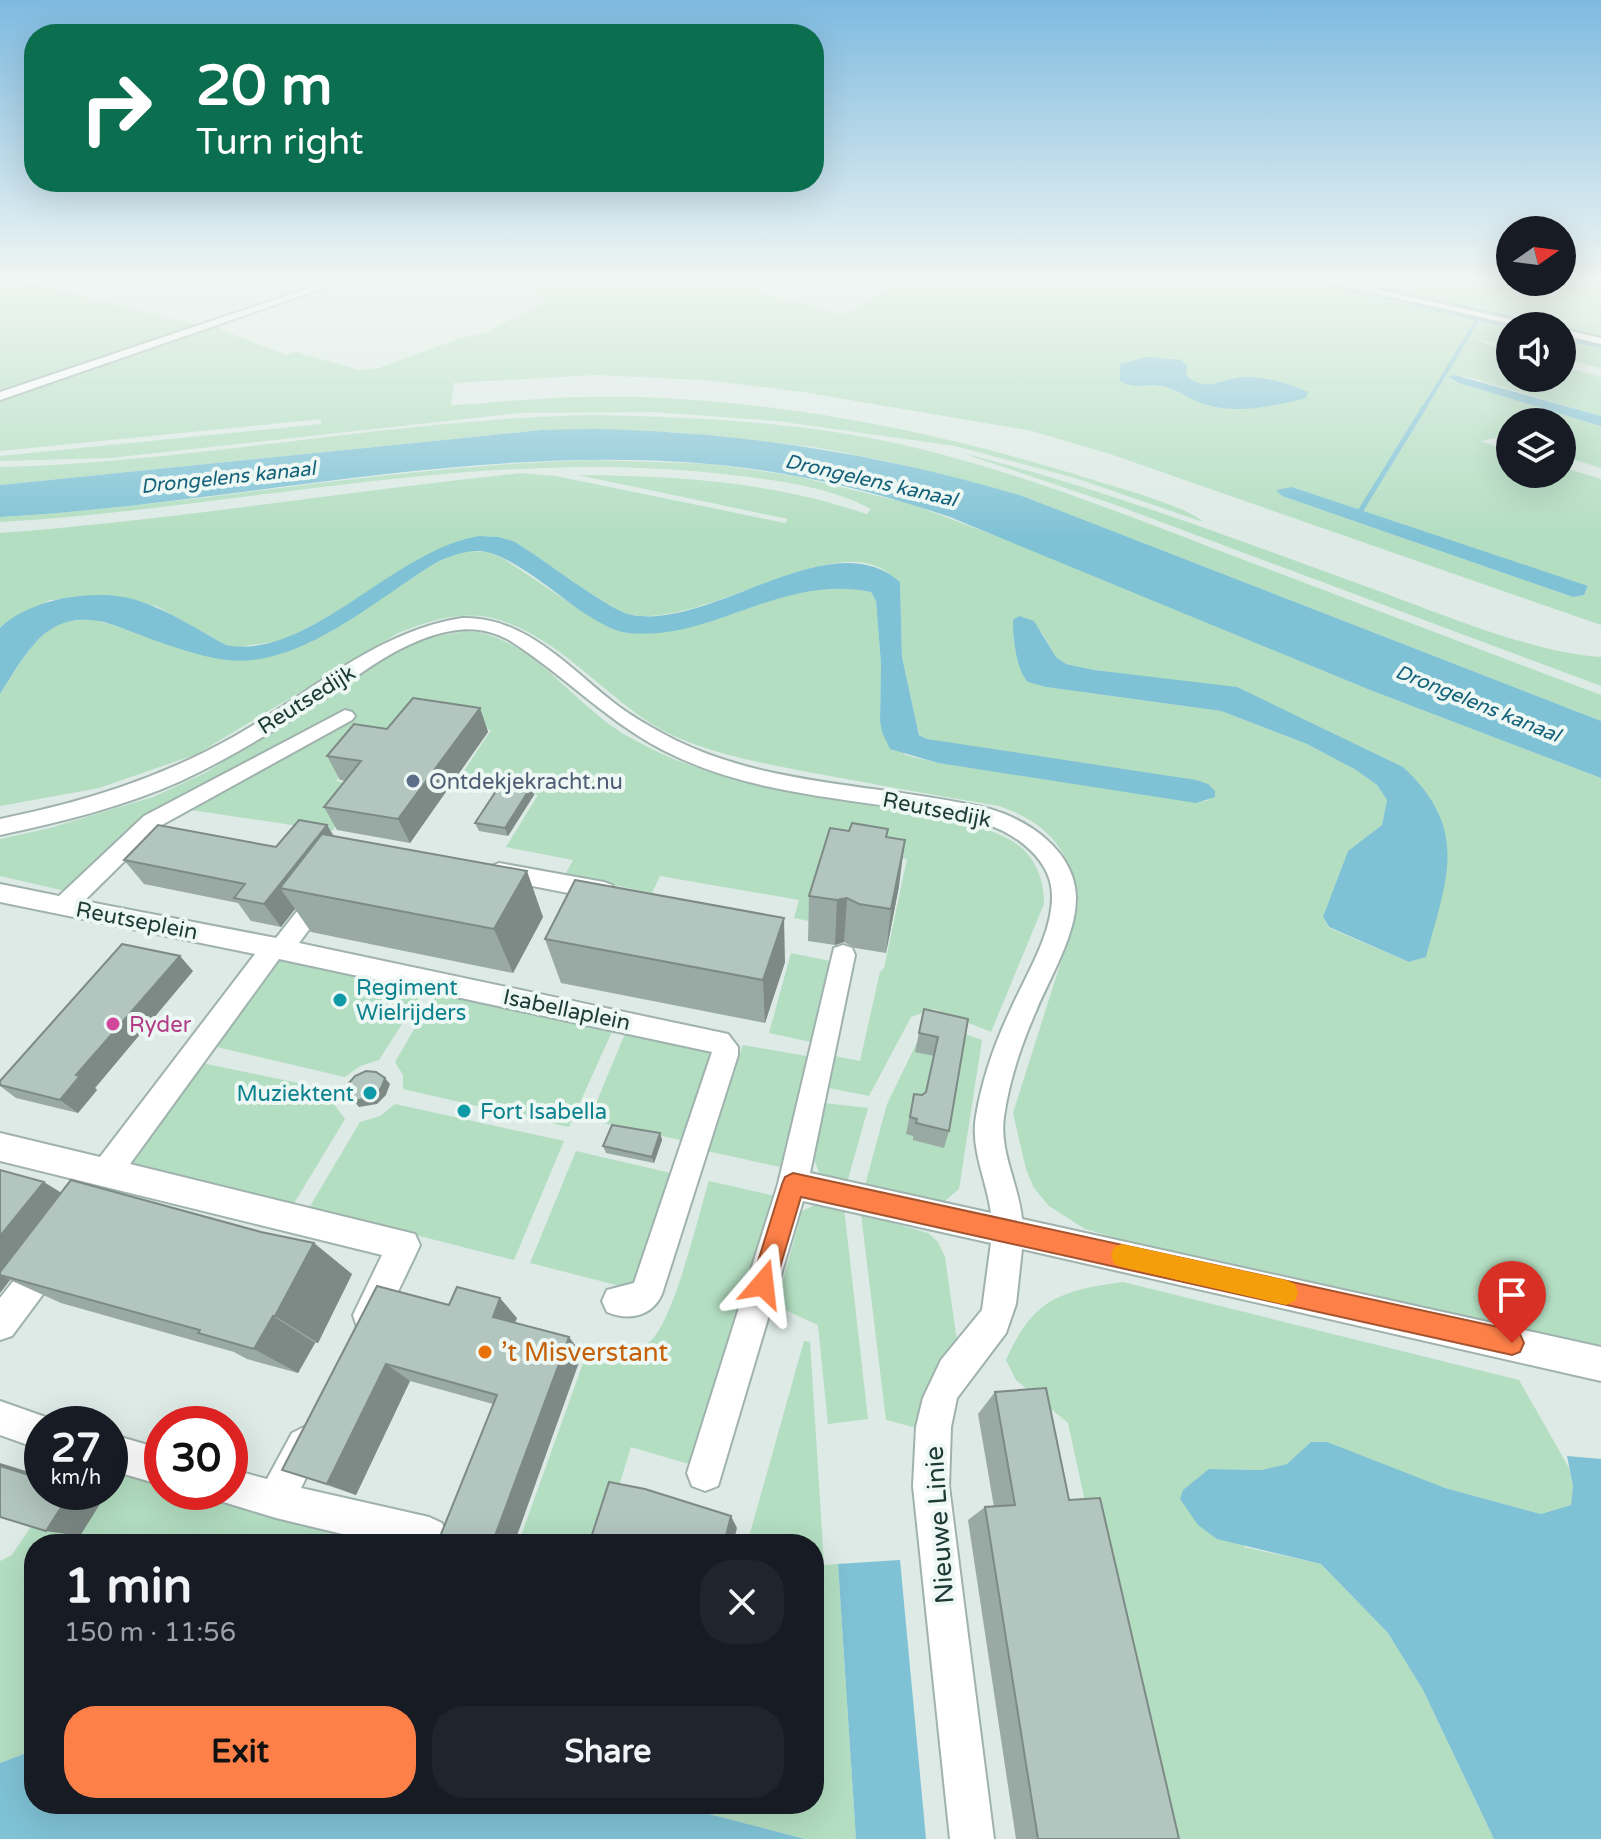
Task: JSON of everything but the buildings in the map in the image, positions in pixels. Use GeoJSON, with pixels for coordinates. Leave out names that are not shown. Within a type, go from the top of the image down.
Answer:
{"type":"FeatureCollection","features":[{"type":"Feature","properties":{"kind":"street"},"geometry":{"type":"LineString","coordinates":[[0,396],[89,366]]}},
{"type":"Feature","properties":{"kind":"street","name":"Reutsedijk"},"geometry":{"type":"LineString","coordinates":[[0,827],[51,817],[129,793],[192,768],[397,643],[429,630],[462,624],[487,624],[514,634],[613,711],[650,735],[690,755],[728,768],[807,785],[986,816],[1025,832],[1053,861],[1064,897],[1056,930],[1008,1047],[990,1113],[992,1161],[1007,1214],[1007,1230]]}},
{"type":"Feature","properties":{"kind":"street"},"geometry":{"type":"LineString","coordinates":[[65,905],[152,821],[345,716]]}},
{"type":"Feature","properties":{"kind":"street"},"geometry":{"type":"LineString","coordinates":[[477,868],[625,895]]}},
{"type":"Feature","properties":{"kind":"street"},"geometry":{"type":"LineString","coordinates":[[105,1183],[278,948],[333,881]]}},
{"type":"Feature","properties":{"kind":"street","name":"Reutseplein"},"geometry":{"type":"LineString","coordinates":[[0,893],[278,948]]}},
{"type":"Feature","properties":{"kind":"street","name":"Isabellaplein"},"geometry":{"type":"LineString","coordinates":[[278,948],[607,1017],[719,1042],[725,1047],[725,1055],[646,1294],[629,1303],[618,1301]]}},
{"type":"Feature","properties":{"kind":"street"},"geometry":{"type":"LineString","coordinates":[[705,1473],[793,1184],[843,955]]}},
{"type":"Feature","properties":{"kind":"street"},"geometry":{"type":"LineString","coordinates":[[0,1147],[105,1183],[404,1245],[354,1344]]}},
{"type":"Feature","properties":{"kind":"street"},"geometry":{"type":"LineString","coordinates":[[793,1184],[1601,1364]]}},
{"type":"Feature","properties":{"kind":"street","name":"Nieuwe Linie"},"geometry":{"type":"LineString","coordinates":[[972,1839],[931,1486],[934,1423],[950,1375],[982,1344],[999,1311],[1007,1230]]}},
{"type":"Feature","properties":{"kind":"street"},"geometry":{"type":"LineString","coordinates":[[0,1324],[67,1238]]}},
{"type":"Feature","properties":{"kind":"street"},"geometry":{"type":"LineString","coordinates":[[276,1500],[319,1415]]}},
{"type":"Feature","properties":{"kind":"street"},"geometry":{"type":"LineString","coordinates":[[0,1418],[24,1426]]}},
{"type":"Feature","properties":{"kind":"street"},"geometry":{"type":"LineString","coordinates":[[248,1492],[420,1534]]}},
{"type":"Feature","properties":{"kind":"green space"},"geometry":{"type":"Polygon","coordinates":[[[0,366],[78,366],[0,393],[0,366]]]}},
{"type":"Feature","properties":{"kind":"green space"},"geometry":{"type":"Polygon","coordinates":[[[104,366],[344,366],[359,370],[385,366],[1496,366],[1496,385],[1455,375],[1450,380],[1542,408],[1496,408],[1496,438],[1480,441],[1496,446],[1496,488],[1576,488],[1576,471],[1601,479],[1601,625],[1110,454],[1032,431],[803,392],[703,380],[596,375],[454,383],[451,405],[567,397],[638,397],[753,405],[810,413],[923,434],[1035,462],[1167,503],[1203,522],[1075,478],[955,446],[777,421],[653,412],[520,413],[110,458],[0,461],[0,456],[321,424],[321,419],[0,451],[0,402],[104,366]],[[1186,375],[1149,386],[1163,386],[1209,406],[1244,377],[1221,383],[1200,383],[1186,375]],[[1292,487],[1282,496],[1573,597],[1584,595],[1588,587],[1292,487]]]}},
{"type":"Feature","properties":{"kind":"green space"},"geometry":{"type":"Polygon","coordinates":[[[1576,370],[1601,377],[1601,416],[1520,392],[1576,392],[1576,370]]]}},
{"type":"Feature","properties":{"kind":"green space"},"geometry":{"type":"Polygon","coordinates":[[[593,415],[709,419],[824,430],[900,444],[988,467],[1117,512],[1601,695],[1601,721],[1025,497],[891,462],[815,447],[674,432],[542,430],[0,485],[0,467],[149,457],[444,424],[593,415]]]}},
{"type":"Feature","properties":{"kind":"green space"},"geometry":{"type":"Polygon","coordinates":[[[1576,418],[1601,426],[1601,468],[1576,460],[1576,418]]]}},
{"type":"Feature","properties":{"kind":"green space"},"geometry":{"type":"Polygon","coordinates":[[[962,453],[1067,482],[1169,516],[1516,640],[1601,657],[1601,686],[1113,504],[962,453]]]}},
{"type":"Feature","properties":{"kind":"green space"},"geometry":{"type":"Polygon","coordinates":[[[594,460],[712,464],[795,476],[911,504],[1010,541],[1370,690],[1601,778],[1601,1358],[1174,1255],[1085,1229],[1049,1206],[1034,1188],[1026,1169],[1013,1113],[1076,914],[1072,876],[1058,845],[1047,833],[1018,813],[999,806],[774,765],[690,743],[650,723],[542,640],[492,618],[456,616],[398,633],[197,754],[99,788],[0,806],[0,694],[32,645],[52,627],[64,622],[93,619],[207,656],[229,660],[268,657],[299,647],[331,630],[439,561],[466,551],[488,552],[504,559],[591,617],[626,633],[689,627],[807,589],[848,587],[871,592],[876,601],[881,664],[880,721],[905,755],[938,763],[1196,802],[1211,800],[927,739],[919,734],[902,657],[900,582],[880,568],[855,562],[794,573],[691,609],[660,615],[632,615],[607,604],[513,541],[479,536],[282,641],[238,647],[226,645],[158,607],[118,596],[50,600],[0,628],[0,533],[131,521],[522,473],[556,476],[785,523],[788,519],[578,475],[724,482],[794,494],[867,514],[871,509],[821,490],[749,477],[639,468],[547,468],[456,473],[91,515],[0,522],[0,517],[149,504],[519,463],[594,460]],[[1041,631],[1024,678],[1046,687],[1221,711],[1307,744],[1377,785],[1387,800],[1382,825],[1348,851],[1323,918],[1329,928],[1409,962],[1426,957],[1403,767],[1237,688],[1094,670],[1066,664],[1056,657],[1041,631]]]}},
{"type":"Feature","properties":{"kind":"green space"},"geometry":{"type":"Polygon","coordinates":[[[467,631],[489,635],[510,644],[622,733],[687,764],[729,777],[929,813],[1002,836],[1023,849],[1040,875],[1044,904],[991,1032],[934,1009],[911,1017],[869,1096],[824,1087],[830,1055],[860,1061],[907,859],[827,847],[809,921],[794,918],[799,900],[660,876],[652,893],[565,875],[573,860],[506,847],[538,795],[458,780],[491,730],[421,719],[366,745],[336,781],[367,787],[332,831],[185,809],[74,893],[0,876],[0,839],[50,828],[153,797],[205,773],[416,640],[467,631]]]}},
{"type":"Feature","properties":{"kind":"green space"},"geometry":{"type":"Polygon","coordinates":[[[791,953],[830,961],[811,1042],[769,1033],[791,953]]]}},
{"type":"Feature","properties":{"kind":"green space"},"geometry":{"type":"Polygon","coordinates":[[[274,960],[425,988],[379,1060],[360,1066],[345,1077],[217,1047],[274,960]]]}},
{"type":"Feature","properties":{"kind":"green space"},"geometry":{"type":"Polygon","coordinates":[[[437,990],[614,1027],[569,1127],[403,1089],[403,1075],[395,1062],[437,990]]]}},
{"type":"Feature","properties":{"kind":"green space"},"geometry":{"type":"Polygon","coordinates":[[[936,1024],[982,1040],[959,1189],[940,1205],[864,1189],[887,1104],[924,1028],[936,1024]]]}},
{"type":"Feature","properties":{"kind":"green space"},"geometry":{"type":"Polygon","coordinates":[[[627,1029],[717,1047],[685,1141],[589,1120],[627,1029]]]}},
{"type":"Feature","properties":{"kind":"green space"},"geometry":{"type":"Polygon","coordinates":[[[743,1045],[812,1057],[780,1167],[707,1151],[743,1045]]]}},
{"type":"Feature","properties":{"kind":"green space"},"geometry":{"type":"Polygon","coordinates":[[[202,1063],[336,1091],[335,1106],[345,1119],[293,1205],[129,1162],[202,1063]]]}},
{"type":"Feature","properties":{"kind":"green space"},"geometry":{"type":"Polygon","coordinates":[[[824,1103],[868,1108],[847,1183],[820,1175],[814,1159],[824,1103]]]}},
{"type":"Feature","properties":{"kind":"green space"},"geometry":{"type":"Polygon","coordinates":[[[395,1104],[564,1141],[514,1260],[309,1208],[360,1122],[380,1116],[395,1104]]]}},
{"type":"Feature","properties":{"kind":"green space"},"geometry":{"type":"Polygon","coordinates":[[[576,1151],[675,1174],[636,1290],[530,1263],[576,1151]]]}},
{"type":"Feature","properties":{"kind":"green space"},"geometry":{"type":"Polygon","coordinates":[[[709,1181],[775,1196],[692,1465],[631,1447],[604,1534],[522,1534],[590,1344],[620,1350],[649,1342],[667,1314],[709,1181]]]}},
{"type":"Feature","properties":{"kind":"green space"},"geometry":{"type":"Polygon","coordinates":[[[815,1205],[844,1208],[868,1419],[828,1424],[818,1325],[776,1306],[802,1211],[815,1205]]]}},
{"type":"Feature","properties":{"kind":"green space"},"geometry":{"type":"Polygon","coordinates":[[[861,1214],[928,1233],[938,1242],[945,1257],[957,1341],[917,1428],[886,1420],[861,1214]]]}},
{"type":"Feature","properties":{"kind":"green space"},"geometry":{"type":"Polygon","coordinates":[[[1123,1282],[1519,1380],[1569,1468],[1573,1486],[1571,1505],[1541,1514],[1445,1488],[1311,1442],[1288,1464],[1261,1470],[1209,1469],[1244,1547],[1321,1564],[1388,1633],[1423,1690],[1494,1839],[1158,1839],[1068,1423],[1016,1380],[1006,1360],[1027,1323],[1051,1302],[1082,1289],[1123,1282]]]}},
{"type":"Feature","properties":{"kind":"green space"},"geometry":{"type":"Polygon","coordinates":[[[804,1341],[810,1342],[822,1534],[750,1534],[804,1341]]]}},
{"type":"Feature","properties":{"kind":"green space"},"geometry":{"type":"Polygon","coordinates":[[[128,1472],[144,1477],[144,1510],[248,1510],[248,1507],[340,1534],[26,1534],[42,1510],[128,1510],[128,1472]]]}},
{"type":"Feature","properties":{"kind":"green space"},"geometry":{"type":"Polygon","coordinates":[[[24,1537],[24,1754],[0,1763],[0,1561],[12,1555],[24,1537]]]}},
{"type":"Feature","properties":{"kind":"green space"},"geometry":{"type":"Polygon","coordinates":[[[838,1564],[856,1839],[805,1839],[709,1814],[824,1814],[824,1565],[838,1564]]]}},
{"type":"Feature","properties":{"kind":"water"},"geometry":{"type":"Polygon","coordinates":[[[1120,366],[1187,366],[1186,375],[1201,384],[1254,377],[1308,392],[1306,398],[1282,404],[1231,409],[1207,405],[1161,386],[1131,385],[1120,381],[1120,366]]]}},
{"type":"Feature","properties":{"kind":"water"},"geometry":{"type":"Polygon","coordinates":[[[1455,375],[1496,387],[1496,392],[1516,392],[1573,408],[1542,408],[1448,377],[1455,375]]]}},
{"type":"Feature","properties":{"kind":"water"},"geometry":{"type":"Polygon","coordinates":[[[1576,409],[1601,416],[1601,426],[1576,418],[1576,409]]]}},
{"type":"Feature","properties":{"kind":"water","name":"Drongelens kanaal"},"geometry":{"type":"Polygon","coordinates":[[[595,429],[705,435],[813,448],[919,469],[1025,497],[1601,721],[1601,778],[1370,690],[950,517],[852,488],[785,474],[683,462],[597,460],[512,463],[0,517],[0,485],[542,430],[595,429]]]}},
{"type":"Feature","properties":{"kind":"water"},"geometry":{"type":"Polygon","coordinates":[[[1292,487],[1588,586],[1584,595],[1573,597],[1282,496],[1276,490],[1292,487]]]}},
{"type":"Feature","properties":{"kind":"water"},"geometry":{"type":"Polygon","coordinates":[[[479,536],[513,541],[607,604],[632,615],[664,615],[698,607],[806,569],[840,563],[872,566],[900,582],[902,657],[919,735],[927,739],[1196,780],[1208,784],[1215,791],[1215,797],[1196,803],[938,763],[890,749],[880,721],[881,664],[876,601],[871,592],[838,589],[807,592],[689,628],[659,633],[628,633],[594,619],[505,559],[480,551],[464,552],[439,561],[365,611],[310,642],[254,660],[226,660],[195,653],[104,622],[67,622],[52,628],[40,638],[0,694],[0,628],[29,609],[47,603],[85,595],[123,597],[162,610],[226,645],[257,645],[288,637],[320,621],[415,561],[447,545],[479,536]]]}},
{"type":"Feature","properties":{"kind":"water"},"geometry":{"type":"Polygon","coordinates":[[[1019,616],[1034,621],[1056,657],[1066,664],[1237,687],[1403,767],[1424,790],[1438,812],[1448,857],[1426,957],[1409,962],[1329,927],[1323,917],[1348,851],[1382,825],[1387,800],[1377,785],[1307,744],[1221,711],[1028,682],[1018,662],[1015,644],[1013,620],[1019,616]]]}},
{"type":"Feature","properties":{"kind":"water"},"geometry":{"type":"Polygon","coordinates":[[[1311,1442],[1327,1442],[1445,1488],[1541,1514],[1571,1505],[1573,1486],[1567,1456],[1601,1459],[1601,1839],[1494,1839],[1423,1690],[1388,1633],[1321,1564],[1217,1539],[1198,1525],[1180,1499],[1183,1490],[1209,1469],[1261,1470],[1287,1464],[1311,1442]]]}},
{"type":"Feature","properties":{"kind":"water"},"geometry":{"type":"Polygon","coordinates":[[[900,1560],[926,1839],[856,1839],[838,1564],[900,1560]]]}},
{"type":"Feature","properties":{"kind":"water"},"geometry":{"type":"Polygon","coordinates":[[[24,1754],[24,1814],[709,1814],[805,1839],[0,1839],[0,1763],[24,1754]]]}},
{"type":"Feature","properties":{"kind":"waterway"},"geometry":{"type":"LineString","coordinates":[[1422,411],[1450,366]]}},
{"type":"Feature","properties":{"kind":"waterway"},"geometry":{"type":"LineString","coordinates":[[1361,510],[1423,409]]}},
{"type":"Feature","properties":{"kind":"slow traffic"},"geometry":{"type":"LineString","coordinates":[[1122,1255],[1286,1293]]}},
{"type":"Feature","properties":{"kind":"place","name":"Ontdekjekracht.nu"},"geometry":{"type":"Point","coordinates":[413,781]}},
{"type":"Feature","properties":{"kind":"place","name":"Regiment Wielrijders"},"geometry":{"type":"Point","coordinates":[340,1000]}},
{"type":"Feature","properties":{"kind":"place","name":"Ryder"},"geometry":{"type":"Point","coordinates":[113,1024]}},
{"type":"Feature","properties":{"kind":"place","name":"Muziektent"},"geometry":{"type":"Point","coordinates":[370,1093]}},
{"type":"Feature","properties":{"kind":"place","name":"Fort Isabella"},"geometry":{"type":"Point","coordinates":[464,1111]}},
{"type":"Feature","properties":{"kind":"place","name":"’t Misverstant"},"geometry":{"type":"Point","coordinates":[485,1352]}},
{"type":"Feature","properties":{"kind":"route"},"geometry":{"type":"LineString","coordinates":[[763,1284],[793,1184],[1512,1343]]}}]}
